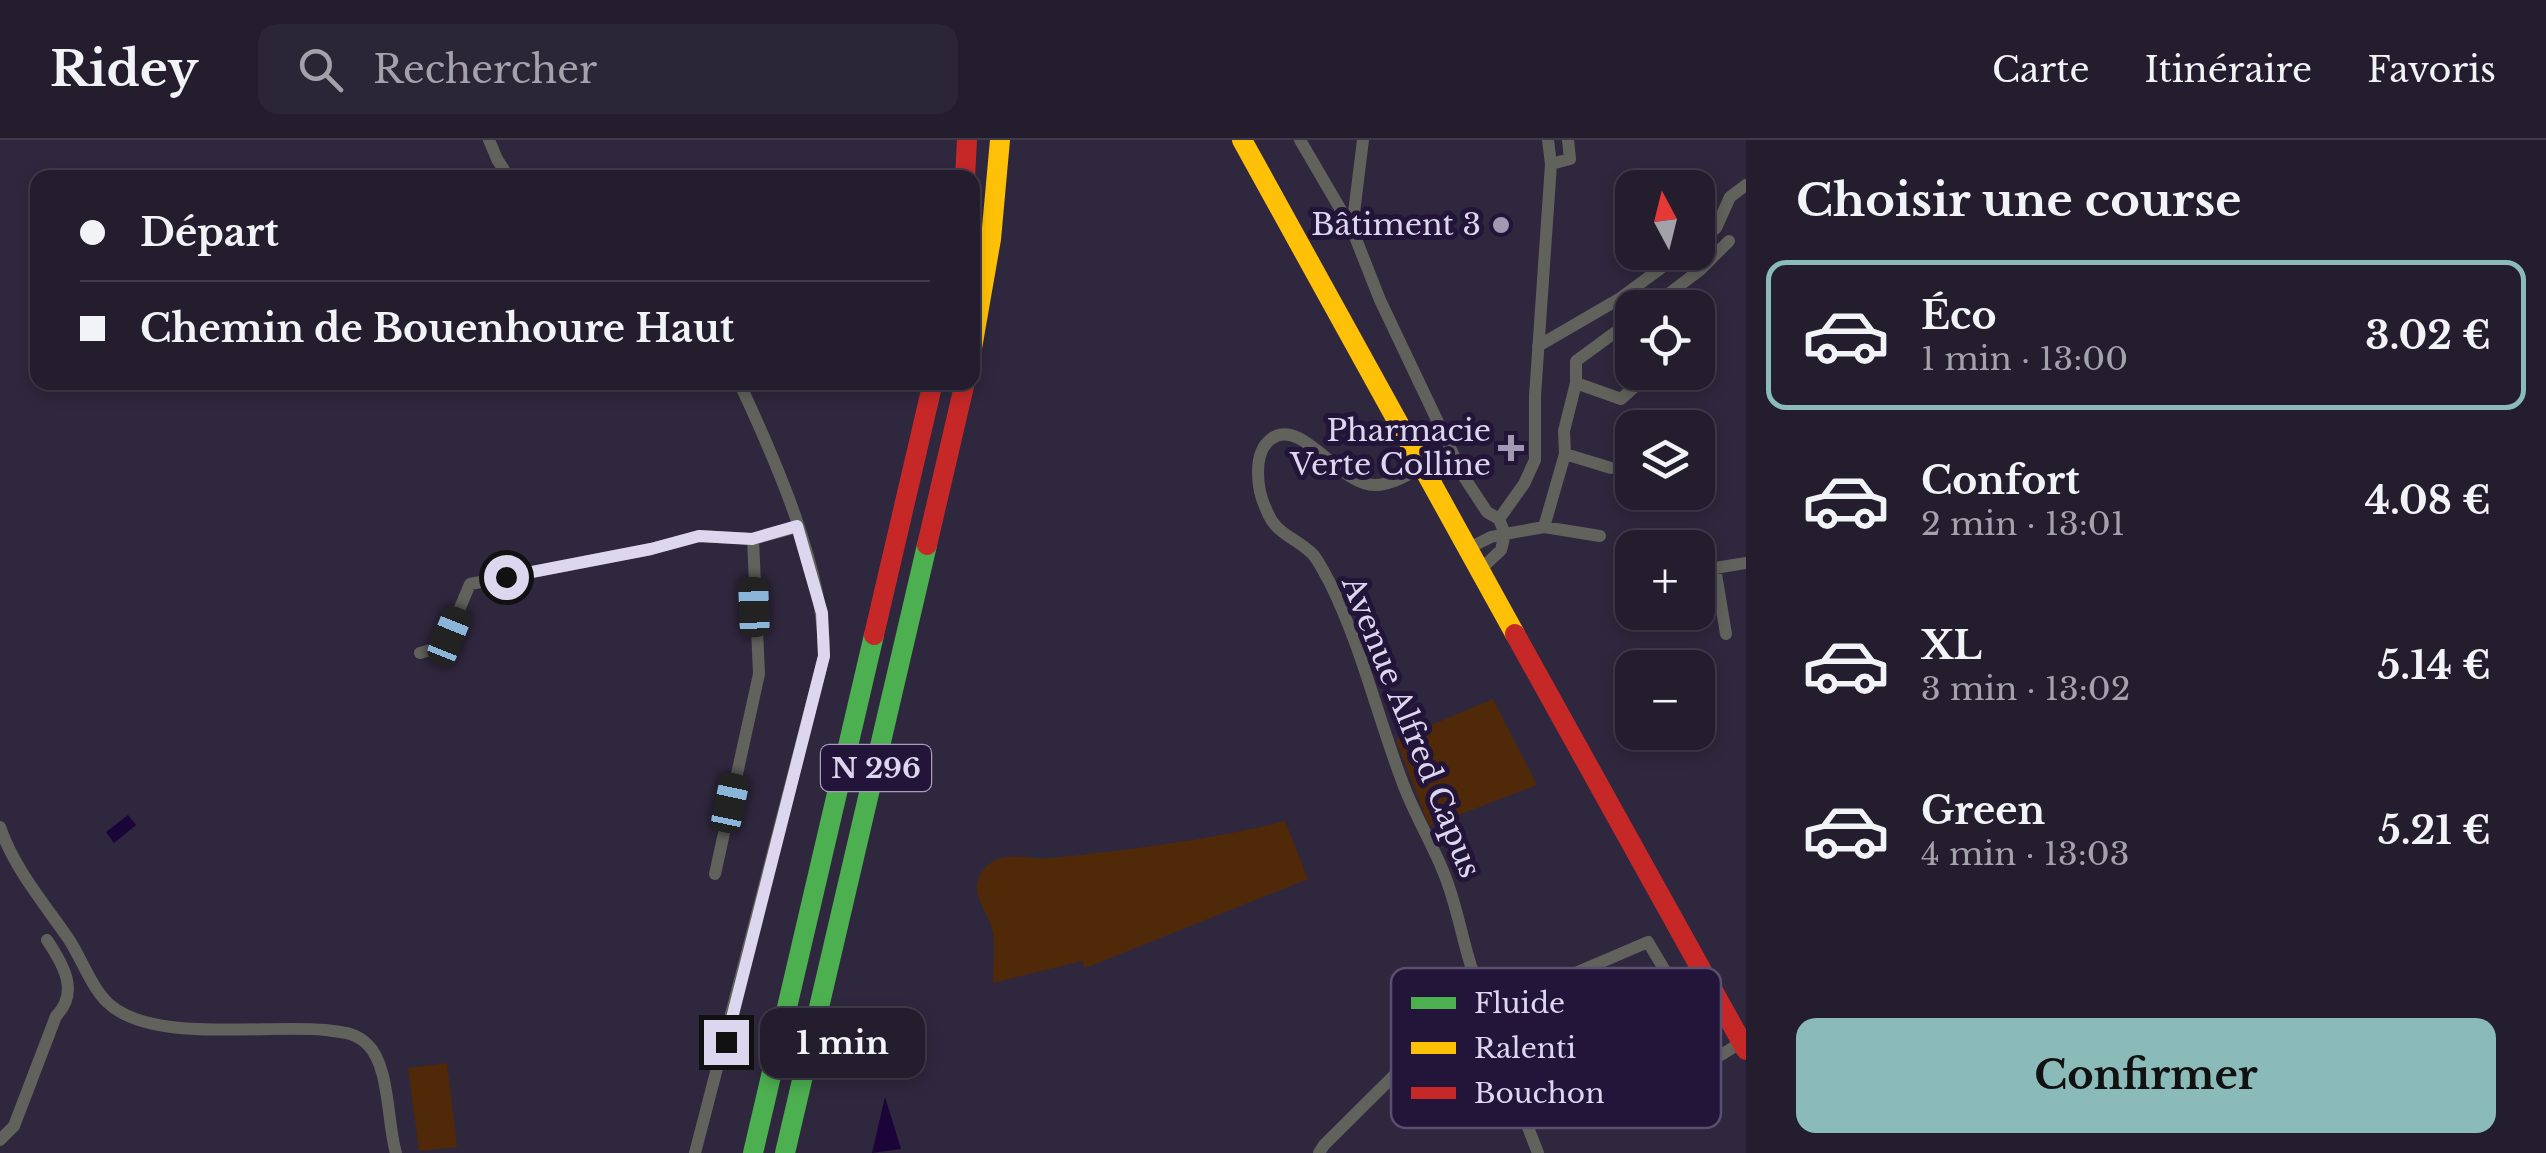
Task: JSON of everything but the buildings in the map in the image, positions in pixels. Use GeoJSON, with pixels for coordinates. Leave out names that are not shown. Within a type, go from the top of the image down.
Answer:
{"type":"FeatureCollection","features":[{"type":"Feature","properties":{"kind":"main road"},"geometry":{"type":"LineString","coordinates":[[965,170],[967,140]]}},
{"type":"Feature","properties":{"kind":"main road"},"geometry":{"type":"LineString","coordinates":[[980,302],[991,238],[1000,140]]}},
{"type":"Feature","properties":{"kind":"main road"},"geometry":{"type":"LineString","coordinates":[[1242,140],[1701,968]]}},
{"type":"Feature","properties":{"kind":"main road","name":"N 296"},"geometry":{"type":"LineString","coordinates":[[754,1153],[931,390]]}},
{"type":"Feature","properties":{"kind":"main road","name":"N 296"},"geometry":{"type":"LineString","coordinates":[[785,1153],[964,390]]}},
{"type":"Feature","properties":{"kind":"main road"},"geometry":{"type":"LineString","coordinates":[[1721,1004],[1744,1046]]}},
{"type":"Feature","properties":{"kind":"street"},"geometry":{"type":"LineString","coordinates":[[490,140],[504,170]]}},
{"type":"Feature","properties":{"kind":"street"},"geometry":{"type":"LineString","coordinates":[[1300,140],[1352,229],[1380,300],[1464,478],[1487,512],[1500,520],[1505,534],[1501,550],[1481,569]]}},
{"type":"Feature","properties":{"kind":"street"},"geometry":{"type":"LineString","coordinates":[[1352,229],[1364,140]]}},
{"type":"Feature","properties":{"kind":"street"},"geometry":{"type":"LineString","coordinates":[[1500,520],[1535,460],[1538,346],[1551,164],[1548,140]]}},
{"type":"Feature","properties":{"kind":"street"},"geometry":{"type":"LineString","coordinates":[[1551,164],[1570,159],[1568,140]]}},
{"type":"Feature","properties":{"kind":"street"},"geometry":{"type":"LineString","coordinates":[[1715,229],[1730,197],[1746,184]]}},
{"type":"Feature","properties":{"kind":"street"},"geometry":{"type":"LineString","coordinates":[[1674,290],[1729,241]]}},
{"type":"Feature","properties":{"kind":"street"},"geometry":{"type":"LineString","coordinates":[[1538,346],[1618,299],[1658,270]]}},
{"type":"Feature","properties":{"kind":"street"},"geometry":{"type":"LineString","coordinates":[[1544,528],[1565,454],[1564,431],[1576,383],[1576,362],[1615,333]]}},
{"type":"Feature","properties":{"kind":"street"},"geometry":{"type":"LineString","coordinates":[[1576,383],[1622,399],[1632,390]]}},
{"type":"Feature","properties":{"kind":"street"},"geometry":{"type":"LineString","coordinates":[[695,1153],[824,656],[822,613],[797,526],[776,462],[743,390]]}},
{"type":"Feature","properties":{"kind":"street","name":"Avenue Alfred Capus"},"geometry":{"type":"LineString","coordinates":[[1424,466],[1408,476],[1376,485],[1354,481],[1297,434],[1276,435],[1263,446],[1258,466],[1264,507],[1277,531],[1312,551],[1355,643],[1403,784],[1444,873],[1471,968]]}},
{"type":"Feature","properties":{"kind":"street"},"geometry":{"type":"LineString","coordinates":[[1565,454],[1611,468]]}},
{"type":"Feature","properties":{"kind":"street"},"geometry":{"type":"LineString","coordinates":[[420,652],[444,646],[470,584],[699,536],[752,539],[797,526]]}},
{"type":"Feature","properties":{"kind":"street"},"geometry":{"type":"LineString","coordinates":[[1469,548],[1505,534],[1544,528],[1600,536]]}},
{"type":"Feature","properties":{"kind":"street"},"geometry":{"type":"LineString","coordinates":[[714,874],[759,674],[752,539]]}},
{"type":"Feature","properties":{"kind":"street"},"geometry":{"type":"LineString","coordinates":[[1726,634],[1715,568],[1746,562]]}},
{"type":"Feature","properties":{"kind":"street"},"geometry":{"type":"LineString","coordinates":[[0,827],[10,855],[108,1002],[123,1014],[170,1026],[293,1027],[353,1033],[377,1056],[396,1153]]}},
{"type":"Feature","properties":{"kind":"street"},"geometry":{"type":"LineString","coordinates":[[0,1140],[14,1126],[69,992],[68,976],[47,940]]}},
{"type":"Feature","properties":{"kind":"street"},"geometry":{"type":"LineString","coordinates":[[1587,968],[1648,942],[1663,968]]}},
{"type":"Feature","properties":{"kind":"street"},"geometry":{"type":"LineString","coordinates":[[1320,1153],[1324,1144],[1391,1078]]}},
{"type":"Feature","properties":{"kind":"street"},"geometry":{"type":"LineString","coordinates":[[1527,1128],[1538,1153]]}},
{"type":"Feature","properties":{"kind":"shaded area"},"geometry":{"type":"Polygon","coordinates":[[[1493,699],[1537,785],[1429,826],[1396,740],[1493,699]]]}},
{"type":"Feature","properties":{"kind":"shaded area"},"geometry":{"type":"Polygon","coordinates":[[[128,815],[136,825],[114,843],[106,832],[128,815]]]}},
{"type":"Feature","properties":{"kind":"shaded area"},"geometry":{"type":"Polygon","coordinates":[[[1285,821],[1308,879],[1085,968],[1082,961],[993,983],[993,936],[977,888],[981,873],[995,860],[1140,848],[1285,821]]]}},
{"type":"Feature","properties":{"kind":"shaded area"},"geometry":{"type":"Polygon","coordinates":[[[447,1063],[457,1147],[419,1151],[408,1068],[447,1063]]]}},
{"type":"Feature","properties":{"kind":"shaded area"},"geometry":{"type":"Polygon","coordinates":[[[885,1097],[901,1149],[872,1153],[885,1097]]]}},
{"type":"Feature","properties":{"kind":"traffic: fast"},"geometry":{"type":"LineString","coordinates":[[785,1153],[927,545]]}},
{"type":"Feature","properties":{"kind":"traffic: fast"},"geometry":{"type":"LineString","coordinates":[[753,1153],[874,635]]}},
{"type":"Feature","properties":{"kind":"traffic: slow"},"geometry":{"type":"LineString","coordinates":[[980,302],[991,239],[1000,140]]}},
{"type":"Feature","properties":{"kind":"traffic: slow"},"geometry":{"type":"LineString","coordinates":[[1242,140],[1515,634]]}},
{"type":"Feature","properties":{"kind":"traffic: jam"},"geometry":{"type":"LineString","coordinates":[[965,170],[967,140]]}},
{"type":"Feature","properties":{"kind":"traffic: jam"},"geometry":{"type":"LineString","coordinates":[[874,635],[931,390]]}},
{"type":"Feature","properties":{"kind":"traffic: jam"},"geometry":{"type":"LineString","coordinates":[[927,545],[963,390]]}},
{"type":"Feature","properties":{"kind":"traffic: jam"},"geometry":{"type":"LineString","coordinates":[[1515,634],[1700,968]]}},
{"type":"Feature","properties":{"kind":"traffic: jam"},"geometry":{"type":"LineString","coordinates":[[1721,1005],[1746,1050]]}},
{"type":"Feature","properties":{"kind":"place","name":"Bâtiment 3"},"geometry":{"type":"Point","coordinates":[1501,225]}},
{"type":"Feature","properties":{"kind":"place","name":"Pharmacie Verte Colline"},"geometry":{"type":"Point","coordinates":[1511,448]}},
{"type":"Feature","properties":{"kind":"route"},"geometry":{"type":"LineString","coordinates":[[506,577],[699,536],[752,539],[797,526],[822,613],[824,656],[726,1042]]}}]}
